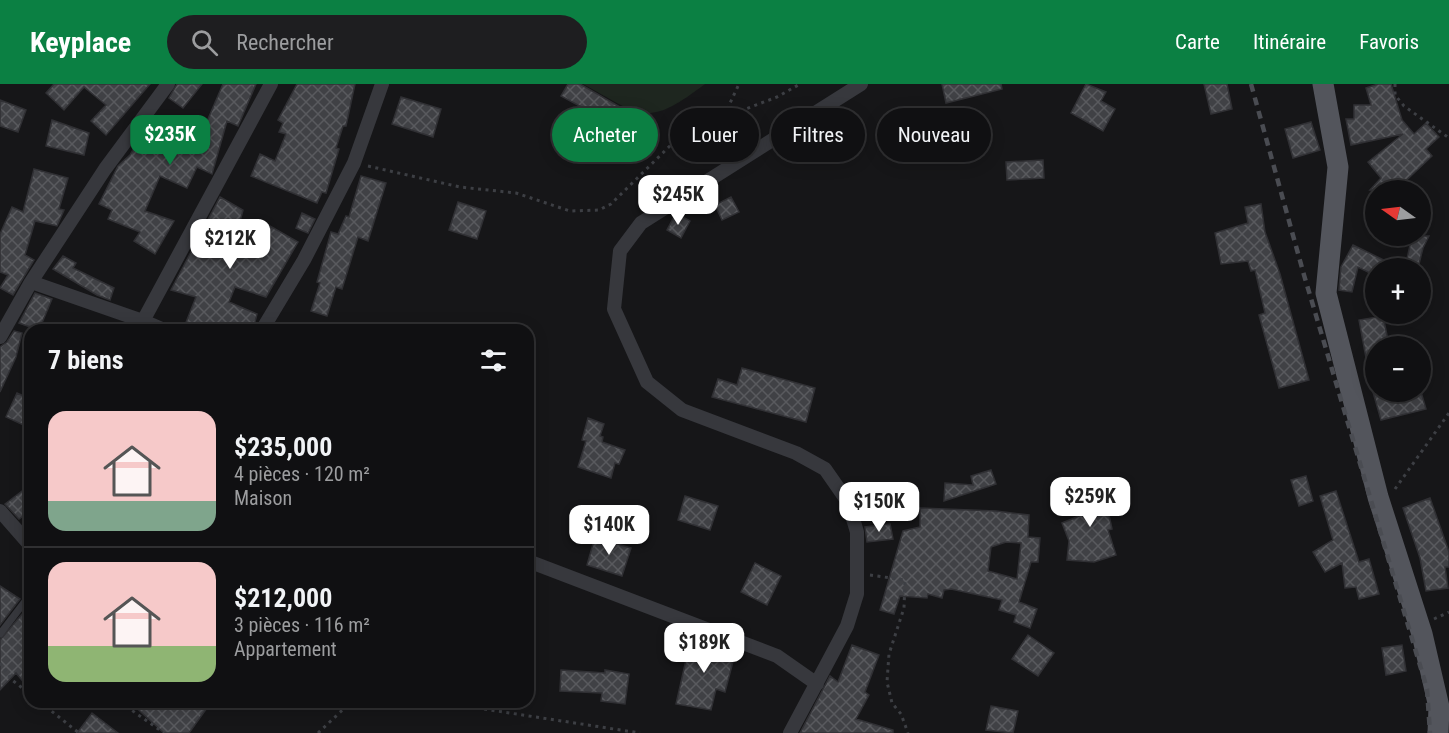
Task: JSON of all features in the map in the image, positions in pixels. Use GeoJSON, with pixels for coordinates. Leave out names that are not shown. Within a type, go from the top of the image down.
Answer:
{"type":"FeatureCollection","features":[{"type":"Feature","properties":{"kind":"main road"},"geometry":{"type":"LineString","coordinates":[[1323,84],[1338,167],[1326,294],[1378,497],[1422,634],[1439,707],[1438,733]]}},
{"type":"Feature","properties":{"kind":"street"},"geometry":{"type":"LineString","coordinates":[[0,337],[31,282],[105,169],[168,84]]}},
{"type":"Feature","properties":{"kind":"street"},"geometry":{"type":"LineString","coordinates":[[143,321],[271,84]]}},
{"type":"Feature","properties":{"kind":"street"},"geometry":{"type":"LineString","coordinates":[[266,324],[304,260],[354,162],[382,84]]}},
{"type":"Feature","properties":{"kind":"street"},"geometry":{"type":"LineString","coordinates":[[790,733],[847,626],[857,594],[859,568],[857,532],[848,502],[825,469],[796,453],[681,410],[647,382],[614,309],[620,251],[641,223],[861,84]]}},
{"type":"Feature","properties":{"kind":"street"},"geometry":{"type":"LineString","coordinates":[[31,282],[150,324]]}},
{"type":"Feature","properties":{"kind":"street"},"geometry":{"type":"LineString","coordinates":[[0,511],[24,538]]}},
{"type":"Feature","properties":{"kind":"street"},"geometry":{"type":"LineString","coordinates":[[534,563],[777,656],[817,684]]}},
{"type":"Feature","properties":{"kind":"lane"},"geometry":{"type":"LineString","coordinates":[[0,634],[24,604]]}},
{"type":"Feature","properties":{"kind":"path"},"geometry":{"type":"LineString","coordinates":[[728,108],[739,84]]}},
{"type":"Feature","properties":{"kind":"path"},"geometry":{"type":"LineString","coordinates":[[749,108],[777,97],[800,84]]}},
{"type":"Feature","properties":{"kind":"path"},"geometry":{"type":"LineString","coordinates":[[1395,84],[1395,95],[1404,106],[1449,138]]}},
{"type":"Feature","properties":{"kind":"path"},"geometry":{"type":"LineString","coordinates":[[354,162],[460,187],[516,193],[570,211],[598,210],[611,204],[670,146]]}},
{"type":"Feature","properties":{"kind":"path"},"geometry":{"type":"LineString","coordinates":[[1378,497],[1397,488],[1449,413]]}},
{"type":"Feature","properties":{"kind":"path"},"geometry":{"type":"LineString","coordinates":[[859,568],[871,576],[905,580],[904,608],[889,654],[887,682],[892,703],[901,714],[908,733]]}},
{"type":"Feature","properties":{"kind":"path"},"geometry":{"type":"LineString","coordinates":[[0,663],[12,680],[24,689]]}},
{"type":"Feature","properties":{"kind":"path"},"geometry":{"type":"LineString","coordinates":[[48,708],[79,733]]}},
{"type":"Feature","properties":{"kind":"path"},"geometry":{"type":"LineString","coordinates":[[129,708],[164,733]]}},
{"type":"Feature","properties":{"kind":"path"},"geometry":{"type":"LineString","coordinates":[[318,733],[345,708]]}},
{"type":"Feature","properties":{"kind":"path"},"geometry":{"type":"LineString","coordinates":[[477,708],[640,733]]}},
{"type":"Feature","properties":{"kind":"shaded area"},"geometry":{"type":"Polygon","coordinates":[[[583,84],[705,84],[686,98],[658,112],[658,108],[628,108],[583,84]]]}},
{"type":"Feature","properties":{"kind":"building"},"geometry":{"type":"Polygon","coordinates":[[[54,84],[150,84],[106,135],[91,121],[106,105],[84,87],[64,110],[46,93],[54,84]]]}},
{"type":"Feature","properties":{"kind":"building"},"geometry":{"type":"Polygon","coordinates":[[[177,84],[202,84],[183,108],[169,98],[177,84]]]}},
{"type":"Feature","properties":{"kind":"building"},"geometry":{"type":"Polygon","coordinates":[[[223,84],[256,84],[238,126],[227,121],[212,174],[197,167],[187,188],[160,176],[145,211],[174,221],[155,254],[134,241],[140,232],[108,219],[112,210],[99,204],[118,166],[130,155],[141,135],[168,145],[178,118],[205,126],[223,84]]]}},
{"type":"Feature","properties":{"kind":"building"},"geometry":{"type":"Polygon","coordinates":[[[297,84],[355,84],[346,126],[343,126],[336,148],[339,149],[326,193],[322,192],[317,203],[251,176],[260,154],[275,161],[286,134],[279,132],[283,123],[278,120],[297,84]]]}},
{"type":"Feature","properties":{"kind":"building"},"geometry":{"type":"Polygon","coordinates":[[[568,84],[580,84],[620,107],[583,108],[561,96],[568,84]]]}},
{"type":"Feature","properties":{"kind":"building"},"geometry":{"type":"Polygon","coordinates":[[[942,84],[1001,84],[1002,89],[946,103],[942,84]]]}},
{"type":"Feature","properties":{"kind":"building"},"geometry":{"type":"Polygon","coordinates":[[[1086,84],[1106,92],[1101,101],[1115,109],[1103,131],[1071,113],[1086,84]]]}},
{"type":"Feature","properties":{"kind":"building"},"geometry":{"type":"Polygon","coordinates":[[[1204,84],[1227,84],[1232,109],[1211,114],[1204,84]]]}},
{"type":"Feature","properties":{"kind":"building"},"geometry":{"type":"Polygon","coordinates":[[[1378,84],[1391,84],[1402,120],[1414,134],[1426,123],[1439,137],[1426,149],[1432,156],[1407,180],[1379,180],[1381,178],[1368,162],[1403,134],[1351,145],[1346,119],[1354,119],[1354,105],[1371,105],[1366,88],[1378,84]]]}},
{"type":"Feature","properties":{"kind":"building"},"geometry":{"type":"Polygon","coordinates":[[[401,97],[441,109],[433,137],[392,124],[401,97]]]}},
{"type":"Feature","properties":{"kind":"building"},"geometry":{"type":"Polygon","coordinates":[[[0,100],[26,110],[18,132],[0,126],[0,100]]]}},
{"type":"Feature","properties":{"kind":"building"},"geometry":{"type":"Polygon","coordinates":[[[52,120],[89,133],[84,155],[46,146],[52,120]]]}},
{"type":"Feature","properties":{"kind":"building"},"geometry":{"type":"Polygon","coordinates":[[[1311,122],[1320,150],[1293,158],[1285,129],[1311,122]]]}},
{"type":"Feature","properties":{"kind":"building"},"geometry":{"type":"Polygon","coordinates":[[[1043,160],[1044,178],[1007,180],[1006,162],[1043,160]]]}},
{"type":"Feature","properties":{"kind":"building"},"geometry":{"type":"Polygon","coordinates":[[[34,169],[68,178],[59,209],[64,210],[57,226],[35,221],[25,255],[34,260],[13,295],[0,288],[8,275],[0,272],[0,234],[12,207],[23,212],[34,169]]]}},
{"type":"Feature","properties":{"kind":"building"},"geometry":{"type":"Polygon","coordinates":[[[361,176],[386,183],[368,241],[358,237],[342,289],[336,287],[327,316],[311,311],[320,283],[317,282],[331,232],[338,234],[346,216],[349,217],[361,176]]]}},
{"type":"Feature","properties":{"kind":"building"},"geometry":{"type":"Polygon","coordinates":[[[220,197],[243,210],[238,229],[261,241],[270,226],[298,242],[266,297],[235,287],[229,302],[257,314],[254,324],[185,324],[196,297],[171,290],[220,197]]]}},
{"type":"Feature","properties":{"kind":"building"},"geometry":{"type":"Polygon","coordinates":[[[731,197],[739,212],[722,220],[715,205],[731,197]]]}},
{"type":"Feature","properties":{"kind":"building"},"geometry":{"type":"Polygon","coordinates":[[[458,202],[486,211],[477,239],[449,230],[458,202]]]}},
{"type":"Feature","properties":{"kind":"building"},"geometry":{"type":"Polygon","coordinates":[[[1261,204],[1265,232],[1280,274],[1309,380],[1279,388],[1259,315],[1265,313],[1255,270],[1251,271],[1248,261],[1221,264],[1215,233],[1248,223],[1245,207],[1261,204]]]}},
{"type":"Feature","properties":{"kind":"building"},"geometry":{"type":"Polygon","coordinates":[[[302,213],[315,219],[308,233],[296,228],[302,213]]]}},
{"type":"Feature","properties":{"kind":"building"},"geometry":{"type":"Polygon","coordinates":[[[676,213],[690,221],[681,238],[667,230],[676,213]]]}},
{"type":"Feature","properties":{"kind":"building"},"geometry":{"type":"Polygon","coordinates":[[[1353,245],[1380,258],[1365,258],[1365,270],[1358,267],[1352,292],[1339,290],[1341,267],[1353,245]]]}},
{"type":"Feature","properties":{"kind":"building"},"geometry":{"type":"Polygon","coordinates":[[[1410,246],[1424,246],[1420,258],[1407,258],[1410,246]]]}},
{"type":"Feature","properties":{"kind":"building"},"geometry":{"type":"Polygon","coordinates":[[[63,256],[76,263],[73,268],[114,288],[110,300],[97,295],[53,269],[63,256]]]}},
{"type":"Feature","properties":{"kind":"building"},"geometry":{"type":"Polygon","coordinates":[[[35,293],[52,299],[42,324],[19,323],[35,293]]]}},
{"type":"Feature","properties":{"kind":"building"},"geometry":{"type":"Polygon","coordinates":[[[1365,319],[1365,324],[1385,324],[1387,336],[1365,336],[1365,352],[1359,320],[1365,319]]]}},
{"type":"Feature","properties":{"kind":"building"},"geometry":{"type":"Polygon","coordinates":[[[14,331],[22,333],[16,357],[0,392],[0,347],[7,342],[14,331]]]}},
{"type":"Feature","properties":{"kind":"building"},"geometry":{"type":"Polygon","coordinates":[[[742,368],[815,388],[806,422],[712,397],[718,379],[737,385],[742,368]]]}},
{"type":"Feature","properties":{"kind":"building"},"geometry":{"type":"Polygon","coordinates":[[[17,393],[24,396],[24,425],[6,417],[17,393]]]}},
{"type":"Feature","properties":{"kind":"building"},"geometry":{"type":"Polygon","coordinates":[[[1376,402],[1424,402],[1426,409],[1381,420],[1376,402]]]}},
{"type":"Feature","properties":{"kind":"building"},"geometry":{"type":"Polygon","coordinates":[[[588,418],[604,424],[600,436],[603,437],[602,442],[625,450],[619,464],[615,463],[611,478],[578,467],[586,441],[582,440],[588,418]]]}},
{"type":"Feature","properties":{"kind":"building"},"geometry":{"type":"Polygon","coordinates":[[[991,470],[996,484],[944,501],[945,483],[973,485],[971,476],[991,470]]]}},
{"type":"Feature","properties":{"kind":"building"},"geometry":{"type":"Polygon","coordinates":[[[1306,476],[1313,501],[1299,506],[1291,480],[1306,476]]]}},
{"type":"Feature","properties":{"kind":"building"},"geometry":{"type":"Polygon","coordinates":[[[1096,482],[1101,499],[1106,501],[1112,529],[1108,530],[1116,555],[1094,562],[1067,560],[1069,541],[1062,523],[1084,514],[1077,487],[1096,482]]]}},
{"type":"Feature","properties":{"kind":"building"},"geometry":{"type":"Polygon","coordinates":[[[24,490],[24,515],[19,519],[5,504],[24,490]]]}},
{"type":"Feature","properties":{"kind":"building"},"geometry":{"type":"Polygon","coordinates":[[[1336,491],[1359,562],[1369,559],[1379,594],[1359,599],[1356,587],[1345,588],[1342,563],[1325,572],[1313,552],[1333,540],[1320,496],[1336,491]]]}},
{"type":"Feature","properties":{"kind":"building"},"geometry":{"type":"Polygon","coordinates":[[[685,496],[718,506],[710,530],[678,520],[685,496]]]}},
{"type":"Feature","properties":{"kind":"building"},"geometry":{"type":"Polygon","coordinates":[[[1430,498],[1449,552],[1449,567],[1445,567],[1448,588],[1426,591],[1420,558],[1403,508],[1430,498]]]}},
{"type":"Feature","properties":{"kind":"building"},"geometry":{"type":"Polygon","coordinates":[[[920,508],[996,511],[1029,515],[1028,537],[1040,538],[1038,562],[1031,562],[1019,602],[1037,609],[1030,628],[1014,622],[1016,615],[999,610],[1002,600],[951,589],[944,590],[942,598],[928,594],[927,598],[900,596],[894,614],[880,610],[903,531],[920,527],[920,508]],[[1006,542],[991,547],[988,571],[1017,579],[1021,543],[1006,542]]]}},
{"type":"Feature","properties":{"kind":"building"},"geometry":{"type":"Polygon","coordinates":[[[890,524],[893,539],[867,542],[865,527],[890,524]]]}},
{"type":"Feature","properties":{"kind":"building"},"geometry":{"type":"Polygon","coordinates":[[[595,537],[631,548],[622,576],[587,565],[595,537]]]}},
{"type":"Feature","properties":{"kind":"building"},"geometry":{"type":"Polygon","coordinates":[[[755,563],[781,576],[767,605],[741,592],[755,563]]]}},
{"type":"Feature","properties":{"kind":"building"},"geometry":{"type":"Polygon","coordinates":[[[0,586],[20,599],[0,625],[0,586]]]}},
{"type":"Feature","properties":{"kind":"building"},"geometry":{"type":"Polygon","coordinates":[[[24,612],[24,683],[16,673],[0,690],[0,640],[24,612]]]}},
{"type":"Feature","properties":{"kind":"building"},"geometry":{"type":"Polygon","coordinates":[[[1028,635],[1054,653],[1038,676],[1012,659],[1028,635]]]}},
{"type":"Feature","properties":{"kind":"building"},"geometry":{"type":"Polygon","coordinates":[[[678,644],[703,650],[704,645],[736,650],[725,692],[716,689],[711,710],[676,704],[686,660],[674,657],[678,644]]]}},
{"type":"Feature","properties":{"kind":"building"},"geometry":{"type":"Polygon","coordinates":[[[852,645],[879,655],[865,692],[869,695],[856,719],[893,730],[893,733],[800,733],[830,676],[838,682],[852,645]]]}},
{"type":"Feature","properties":{"kind":"building"},"geometry":{"type":"Polygon","coordinates":[[[1402,645],[1406,671],[1386,675],[1382,648],[1402,645]]]}},
{"type":"Feature","properties":{"kind":"building"},"geometry":{"type":"Polygon","coordinates":[[[561,670],[605,673],[605,670],[629,674],[625,704],[601,701],[602,693],[560,691],[561,670]]]}},
{"type":"Feature","properties":{"kind":"building"},"geometry":{"type":"Polygon","coordinates":[[[991,706],[1018,711],[1013,733],[986,730],[991,706]]]}},
{"type":"Feature","properties":{"kind":"building"},"geometry":{"type":"Polygon","coordinates":[[[137,708],[207,708],[189,733],[164,733],[137,708]]]}},
{"type":"Feature","properties":{"kind":"building"},"geometry":{"type":"Polygon","coordinates":[[[92,713],[118,733],[77,733],[92,713]]]}},
{"type":"Feature","properties":{"kind":"railway"},"geometry":{"type":"LineString","coordinates":[[1251,84],[1304,275],[1427,689],[1430,733]]}}]}
